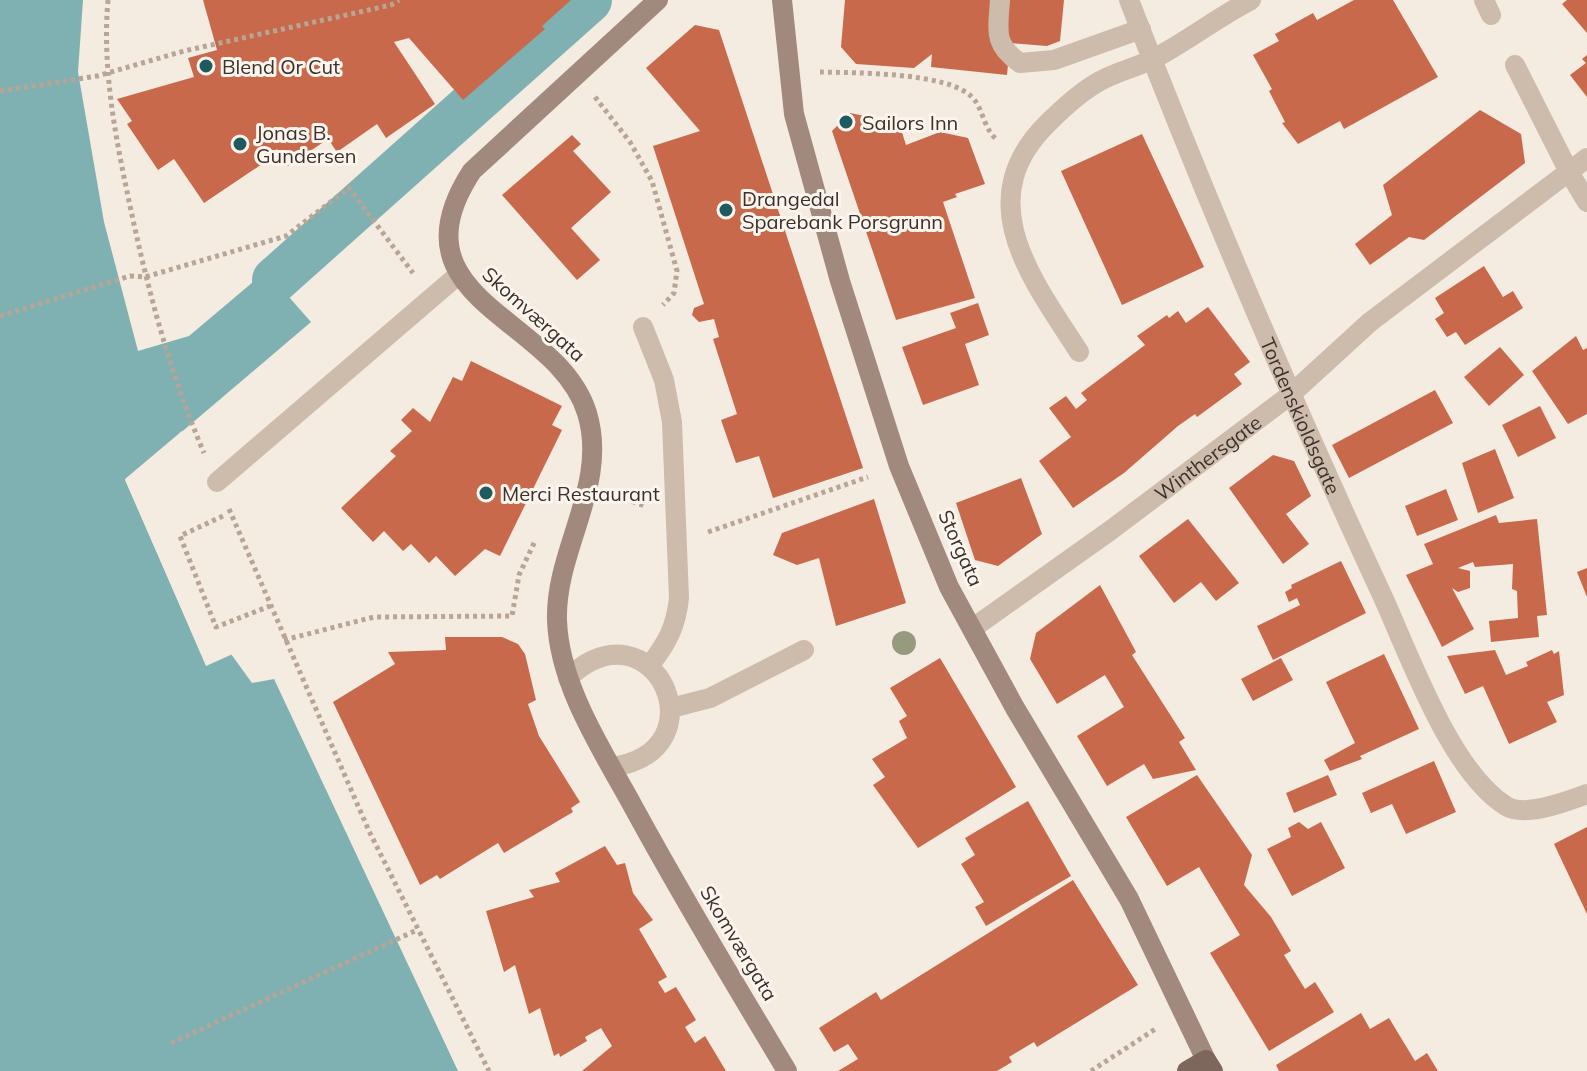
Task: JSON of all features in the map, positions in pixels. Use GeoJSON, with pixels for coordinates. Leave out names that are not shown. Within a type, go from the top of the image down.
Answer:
{"type":"FeatureCollection","features":[{"type":"Feature","properties":{"kind":"main road"},"geometry":{"type":"LineString","coordinates":[[1187,1071],[1210,1065]]}},
{"type":"Feature","properties":{"kind":"street","name":"Skomværgata"},"geometry":{"type":"LineString","coordinates":[[658,0],[472,171],[459,191],[450,222],[449,243],[457,276],[480,302],[557,363],[578,389],[588,417],[594,450],[588,493],[559,586],[557,620],[568,678],[611,767],[676,885],[787,1071]]}},
{"type":"Feature","properties":{"kind":"street","name":"Storgata"},"geometry":{"type":"LineString","coordinates":[[782,0],[787,71],[794,114],[840,281],[899,466],[949,587],[1015,708],[1129,899],[1210,1065]]}},
{"type":"Feature","properties":{"kind":"street"},"geometry":{"type":"LineString","coordinates":[[1000,0],[998,34],[1003,51],[1020,63],[1054,60],[1141,29]]}},
{"type":"Feature","properties":{"kind":"street","name":"Tordenskioldsgate"},"geometry":{"type":"LineString","coordinates":[[1129,0],[1289,396],[1443,725],[1478,785],[1509,809],[1553,807],[1587,794]]}},
{"type":"Feature","properties":{"kind":"street"},"geometry":{"type":"LineString","coordinates":[[1079,352],[1029,274],[1016,242],[1010,198],[1020,159],[1040,131],[1075,97],[1102,80],[1152,59],[1251,0]]}},
{"type":"Feature","properties":{"kind":"street"},"geometry":{"type":"LineString","coordinates":[[1515,65],[1587,202]]}},
{"type":"Feature","properties":{"kind":"street","name":"Winthersgate"},"geometry":{"type":"LineString","coordinates":[[973,628],[1111,530],[1289,396],[1370,322],[1587,158]]}},
{"type":"Feature","properties":{"kind":"street"},"geometry":{"type":"LineString","coordinates":[[217,482],[457,276]]}},
{"type":"Feature","properties":{"kind":"street"},"geometry":{"type":"LineString","coordinates":[[643,327],[664,380],[672,422],[679,598],[677,621],[669,641],[650,665]]}},
{"type":"Feature","properties":{"kind":"street"},"geometry":{"type":"LineString","coordinates":[[671,708],[710,698],[804,650]]}},
{"type":"Feature","properties":{"kind":"street"},"geometry":{"type":"LineString","coordinates":[[568,678],[585,662],[608,654],[632,656],[650,665],[663,680],[671,708],[669,727],[650,754],[632,764],[611,767]]}},
{"type":"Feature","properties":{"kind":"path"},"geometry":{"type":"LineString","coordinates":[[108,0],[111,115],[161,340],[202,447],[284,640],[417,930],[489,1071]]}},
{"type":"Feature","properties":{"kind":"path"},"geometry":{"type":"LineString","coordinates":[[0,91],[110,72],[399,0]]}},
{"type":"Feature","properties":{"kind":"path"},"geometry":{"type":"LineString","coordinates":[[787,71],[868,73],[955,84],[974,98],[990,134],[1020,159]]}},
{"type":"Feature","properties":{"kind":"path"},"geometry":{"type":"LineString","coordinates":[[578,74],[630,142],[652,181],[677,271],[674,293],[643,327]]}},
{"type":"Feature","properties":{"kind":"path"},"geometry":{"type":"LineString","coordinates":[[0,316],[130,276],[145,277],[286,236],[349,188],[431,298]]}},
{"type":"Feature","properties":{"kind":"path"},"geometry":{"type":"LineString","coordinates":[[230,512],[180,536],[216,627],[270,606]]}},
{"type":"Feature","properties":{"kind":"path"},"geometry":{"type":"LineString","coordinates":[[284,640],[374,617],[512,616]]}},
{"type":"Feature","properties":{"kind":"path"},"geometry":{"type":"LineString","coordinates":[[171,1043],[417,930]]}},
{"type":"Feature","properties":{"kind":"water"},"geometry":{"type":"Polygon","coordinates":[[[0,0],[83,0],[78,72],[104,222],[138,351],[189,336],[266,271],[311,322],[125,480],[206,665],[231,654],[252,683],[274,679],[458,1071],[0,1071],[0,0]]]}},
{"type":"Feature","properties":{"kind":"pier"},"geometry":{"type":"Polygon","coordinates":[[[182,431],[184,435],[130,480],[208,660],[230,651],[235,653],[206,666],[125,479],[182,431]]]}},
{"type":"Feature","properties":{"kind":"building"},"geometry":{"type":"Polygon","coordinates":[[[203,0],[571,0],[542,26],[545,29],[463,100],[409,38],[394,42],[435,104],[386,138],[377,124],[337,152],[328,139],[288,166],[277,149],[268,155],[271,158],[204,203],[174,159],[158,170],[127,124],[132,121],[117,99],[194,77],[188,58],[217,50],[203,0]]]}},
{"type":"Feature","properties":{"kind":"building"},"geometry":{"type":"Polygon","coordinates":[[[845,0],[1064,0],[1060,41],[1047,46],[1010,43],[1007,75],[931,67],[932,54],[914,68],[856,64],[841,47],[845,0]]]}},
{"type":"Feature","properties":{"kind":"building"},"geometry":{"type":"Polygon","coordinates":[[[1354,0],[1393,0],[1438,77],[1344,129],[1340,121],[1298,144],[1282,123],[1285,122],[1269,91],[1272,89],[1253,55],[1279,41],[1275,34],[1313,13],[1317,20],[1354,0]]]}},
{"type":"Feature","properties":{"kind":"building"},"geometry":{"type":"Polygon","coordinates":[[[1567,0],[1587,0],[1587,33],[1562,4],[1567,0]]]}},
{"type":"Feature","properties":{"kind":"building"},"geometry":{"type":"Polygon","coordinates":[[[695,25],[719,30],[863,468],[773,498],[759,456],[736,463],[721,420],[737,414],[713,339],[719,337],[714,319],[699,322],[692,315],[694,308],[704,304],[653,146],[700,131],[646,68],[695,25]]]}},
{"type":"Feature","properties":{"kind":"building"},"geometry":{"type":"Polygon","coordinates":[[[1587,55],[1587,97],[1570,75],[1586,63],[1582,59],[1587,55]]]}},
{"type":"Feature","properties":{"kind":"building"},"geometry":{"type":"Polygon","coordinates":[[[1480,110],[1521,134],[1525,163],[1424,240],[1409,237],[1370,265],[1355,244],[1392,215],[1383,185],[1480,110]]]}},
{"type":"Feature","properties":{"kind":"building"},"geometry":{"type":"Polygon","coordinates":[[[850,113],[899,123],[906,145],[940,132],[968,138],[985,184],[955,194],[957,197],[943,202],[975,298],[896,320],[832,131],[850,113]]]}},
{"type":"Feature","properties":{"kind":"building"},"geometry":{"type":"Polygon","coordinates":[[[1142,134],[1204,267],[1122,305],[1061,171],[1142,134]]]}},
{"type":"Feature","properties":{"kind":"building"},"geometry":{"type":"Polygon","coordinates":[[[572,135],[581,144],[573,151],[611,192],[571,228],[600,260],[577,280],[502,195],[572,135]]]}},
{"type":"Feature","properties":{"kind":"building"},"geometry":{"type":"Polygon","coordinates":[[[1484,266],[1503,297],[1513,291],[1523,308],[1465,345],[1456,332],[1447,337],[1435,319],[1444,313],[1435,298],[1484,266]]]}},
{"type":"Feature","properties":{"kind":"building"},"geometry":{"type":"Polygon","coordinates":[[[978,303],[989,335],[965,344],[979,385],[923,405],[902,347],[956,328],[950,313],[978,303]]]}},
{"type":"Feature","properties":{"kind":"building"},"geometry":{"type":"Polygon","coordinates":[[[1208,307],[1250,362],[1234,374],[1242,384],[1197,417],[1195,414],[1178,426],[1124,473],[1073,508],[1039,461],[1071,437],[1049,408],[1066,396],[1076,409],[1087,400],[1081,393],[1145,345],[1137,336],[1167,315],[1169,318],[1178,311],[1186,323],[1208,307]]]}},
{"type":"Feature","properties":{"kind":"building"},"geometry":{"type":"Polygon","coordinates":[[[1576,336],[1583,350],[1587,348],[1587,414],[1568,424],[1532,371],[1576,336]]]}},
{"type":"Feature","properties":{"kind":"building"},"geometry":{"type":"Polygon","coordinates":[[[1500,347],[1524,375],[1489,406],[1464,377],[1500,347]]]}},
{"type":"Feature","properties":{"kind":"building"},"geometry":{"type":"Polygon","coordinates":[[[471,361],[562,406],[552,425],[562,430],[500,556],[485,549],[455,576],[436,556],[429,563],[411,544],[403,551],[384,531],[373,542],[341,508],[396,456],[390,451],[412,431],[401,420],[413,408],[430,422],[453,377],[462,381],[471,361]]]}},
{"type":"Feature","properties":{"kind":"building"},"geometry":{"type":"Polygon","coordinates":[[[1435,390],[1453,423],[1349,478],[1332,445],[1435,390]]]}},
{"type":"Feature","properties":{"kind":"building"},"geometry":{"type":"Polygon","coordinates":[[[1540,406],[1556,438],[1518,457],[1502,425],[1540,406]]]}},
{"type":"Feature","properties":{"kind":"building"},"geometry":{"type":"Polygon","coordinates":[[[1495,449],[1514,498],[1478,513],[1462,463],[1495,449]]]}},
{"type":"Feature","properties":{"kind":"building"},"geometry":{"type":"Polygon","coordinates":[[[1273,455],[1294,461],[1311,496],[1286,514],[1309,544],[1283,564],[1229,488],[1273,455]]]}},
{"type":"Feature","properties":{"kind":"building"},"geometry":{"type":"Polygon","coordinates":[[[1021,478],[1042,534],[998,566],[975,560],[956,503],[1021,478]]]}},
{"type":"Feature","properties":{"kind":"building"},"geometry":{"type":"Polygon","coordinates":[[[1446,489],[1458,520],[1417,536],[1405,506],[1446,489]]]}},
{"type":"Feature","properties":{"kind":"building"},"geometry":{"type":"Polygon","coordinates":[[[874,499],[906,603],[836,626],[819,558],[797,565],[773,555],[782,533],[874,499]]]}},
{"type":"Feature","properties":{"kind":"building"},"geometry":{"type":"Polygon","coordinates":[[[1496,515],[1499,523],[1537,519],[1547,615],[1537,616],[1539,637],[1491,642],[1489,621],[1518,618],[1517,591],[1512,589],[1513,564],[1475,567],[1473,562],[1458,568],[1470,571],[1470,588],[1458,592],[1452,588],[1474,629],[1442,647],[1406,575],[1433,564],[1424,544],[1496,515]]]}},
{"type":"Feature","properties":{"kind":"building"},"geometry":{"type":"Polygon","coordinates":[[[1188,519],[1239,583],[1216,601],[1201,582],[1174,603],[1139,556],[1188,519]]]}},
{"type":"Feature","properties":{"kind":"building"},"geometry":{"type":"Polygon","coordinates":[[[1341,561],[1366,613],[1273,660],[1257,626],[1300,605],[1297,598],[1289,602],[1285,592],[1292,588],[1291,585],[1341,561]]]}},
{"type":"Feature","properties":{"kind":"building"},"geometry":{"type":"Polygon","coordinates":[[[1587,568],[1587,597],[1577,572],[1587,568]]]}},
{"type":"Feature","properties":{"kind":"building"},"geometry":{"type":"Polygon","coordinates":[[[1100,585],[1136,652],[1132,655],[1185,738],[1179,742],[1196,770],[1153,779],[1144,764],[1107,786],[1077,736],[1124,707],[1105,675],[1057,704],[1030,659],[1036,633],[1100,585]]]}},
{"type":"Feature","properties":{"kind":"building"},"geometry":{"type":"Polygon","coordinates":[[[445,637],[502,637],[518,644],[525,654],[536,700],[528,704],[539,736],[580,802],[571,808],[573,812],[504,853],[498,843],[440,879],[437,875],[420,885],[333,702],[395,664],[388,652],[446,650],[445,637]]]}},
{"type":"Feature","properties":{"kind":"building"},"geometry":{"type":"Polygon","coordinates":[[[1495,650],[1506,675],[1528,666],[1526,662],[1552,650],[1554,654],[1559,651],[1564,695],[1547,702],[1557,722],[1509,744],[1483,686],[1465,694],[1447,656],[1495,650]]]}},
{"type":"Feature","properties":{"kind":"building"},"geometry":{"type":"Polygon","coordinates":[[[1384,654],[1419,729],[1360,756],[1362,759],[1330,771],[1324,760],[1355,743],[1326,682],[1384,654]]]}},
{"type":"Feature","properties":{"kind":"building"},"geometry":{"type":"Polygon","coordinates":[[[940,658],[1016,787],[918,848],[873,785],[885,777],[872,759],[907,738],[899,721],[907,716],[890,688],[940,658]]]}},
{"type":"Feature","properties":{"kind":"building"},"geometry":{"type":"Polygon","coordinates":[[[1281,658],[1293,680],[1253,701],[1241,679],[1281,658]]]}},
{"type":"Feature","properties":{"kind":"building"},"geometry":{"type":"Polygon","coordinates":[[[1434,761],[1456,812],[1406,834],[1392,804],[1371,813],[1362,793],[1434,761]]]}},
{"type":"Feature","properties":{"kind":"building"},"geometry":{"type":"Polygon","coordinates":[[[1197,775],[1252,855],[1244,885],[1271,917],[1291,951],[1284,955],[1305,989],[1315,982],[1334,1012],[1269,1051],[1210,953],[1240,935],[1199,867],[1167,886],[1126,817],[1197,775]]]}},
{"type":"Feature","properties":{"kind":"building"},"geometry":{"type":"Polygon","coordinates":[[[1328,775],[1337,795],[1294,813],[1286,793],[1328,775]]]}},
{"type":"Feature","properties":{"kind":"building"},"geometry":{"type":"Polygon","coordinates":[[[1028,801],[1071,876],[986,926],[975,907],[984,902],[961,864],[975,855],[965,838],[1028,801]]]}},
{"type":"Feature","properties":{"kind":"building"},"geometry":{"type":"Polygon","coordinates":[[[1299,822],[1308,829],[1321,822],[1345,868],[1292,896],[1267,849],[1291,837],[1288,828],[1299,822]]]}},
{"type":"Feature","properties":{"kind":"building"},"geometry":{"type":"Polygon","coordinates":[[[1587,827],[1587,914],[1554,844],[1587,827]]]}},
{"type":"Feature","properties":{"kind":"building"},"geometry":{"type":"Polygon","coordinates":[[[605,846],[617,865],[625,863],[633,893],[653,920],[639,929],[667,977],[658,982],[665,993],[676,987],[696,1020],[685,1027],[695,1043],[705,1036],[726,1071],[582,1071],[612,1046],[601,1028],[585,1037],[587,1041],[560,1057],[559,1053],[554,1056],[540,1008],[529,1014],[515,965],[504,972],[486,911],[534,897],[529,890],[560,882],[555,873],[605,846]]]}},
{"type":"Feature","properties":{"kind":"building"},"geometry":{"type":"Polygon","coordinates":[[[1073,880],[1138,985],[1037,1047],[1034,1042],[1009,1057],[1012,1062],[997,1071],[838,1071],[858,1059],[848,1044],[834,1052],[819,1028],[876,992],[881,1000],[1073,880]]]}},
{"type":"Feature","properties":{"kind":"building"},"geometry":{"type":"Polygon","coordinates":[[[1361,1013],[1370,1029],[1389,1018],[1415,1061],[1427,1053],[1438,1071],[1279,1071],[1276,1065],[1361,1013]]]}},
{"type":"Feature","properties":{"kind":"waterway"},"geometry":{"type":"LineString","coordinates":[[275,280],[589,0]]}},
{"type":"Feature","properties":{"kind":"place","name":"Blend Or Cut"},"geometry":{"type":"Point","coordinates":[206,66]}},
{"type":"Feature","properties":{"kind":"place","name":"Sailors Inn"},"geometry":{"type":"Point","coordinates":[846,122]}},
{"type":"Feature","properties":{"kind":"place","name":"Jonas B. Gundersen"},"geometry":{"type":"Point","coordinates":[240,144]}},
{"type":"Feature","properties":{"kind":"place","name":"Drangedal Sparebank Porsgrunn"},"geometry":{"type":"Point","coordinates":[726,210]}},
{"type":"Feature","properties":{"kind":"place","name":"Merci Restaurant"},"geometry":{"type":"Point","coordinates":[486,493]}}]}
